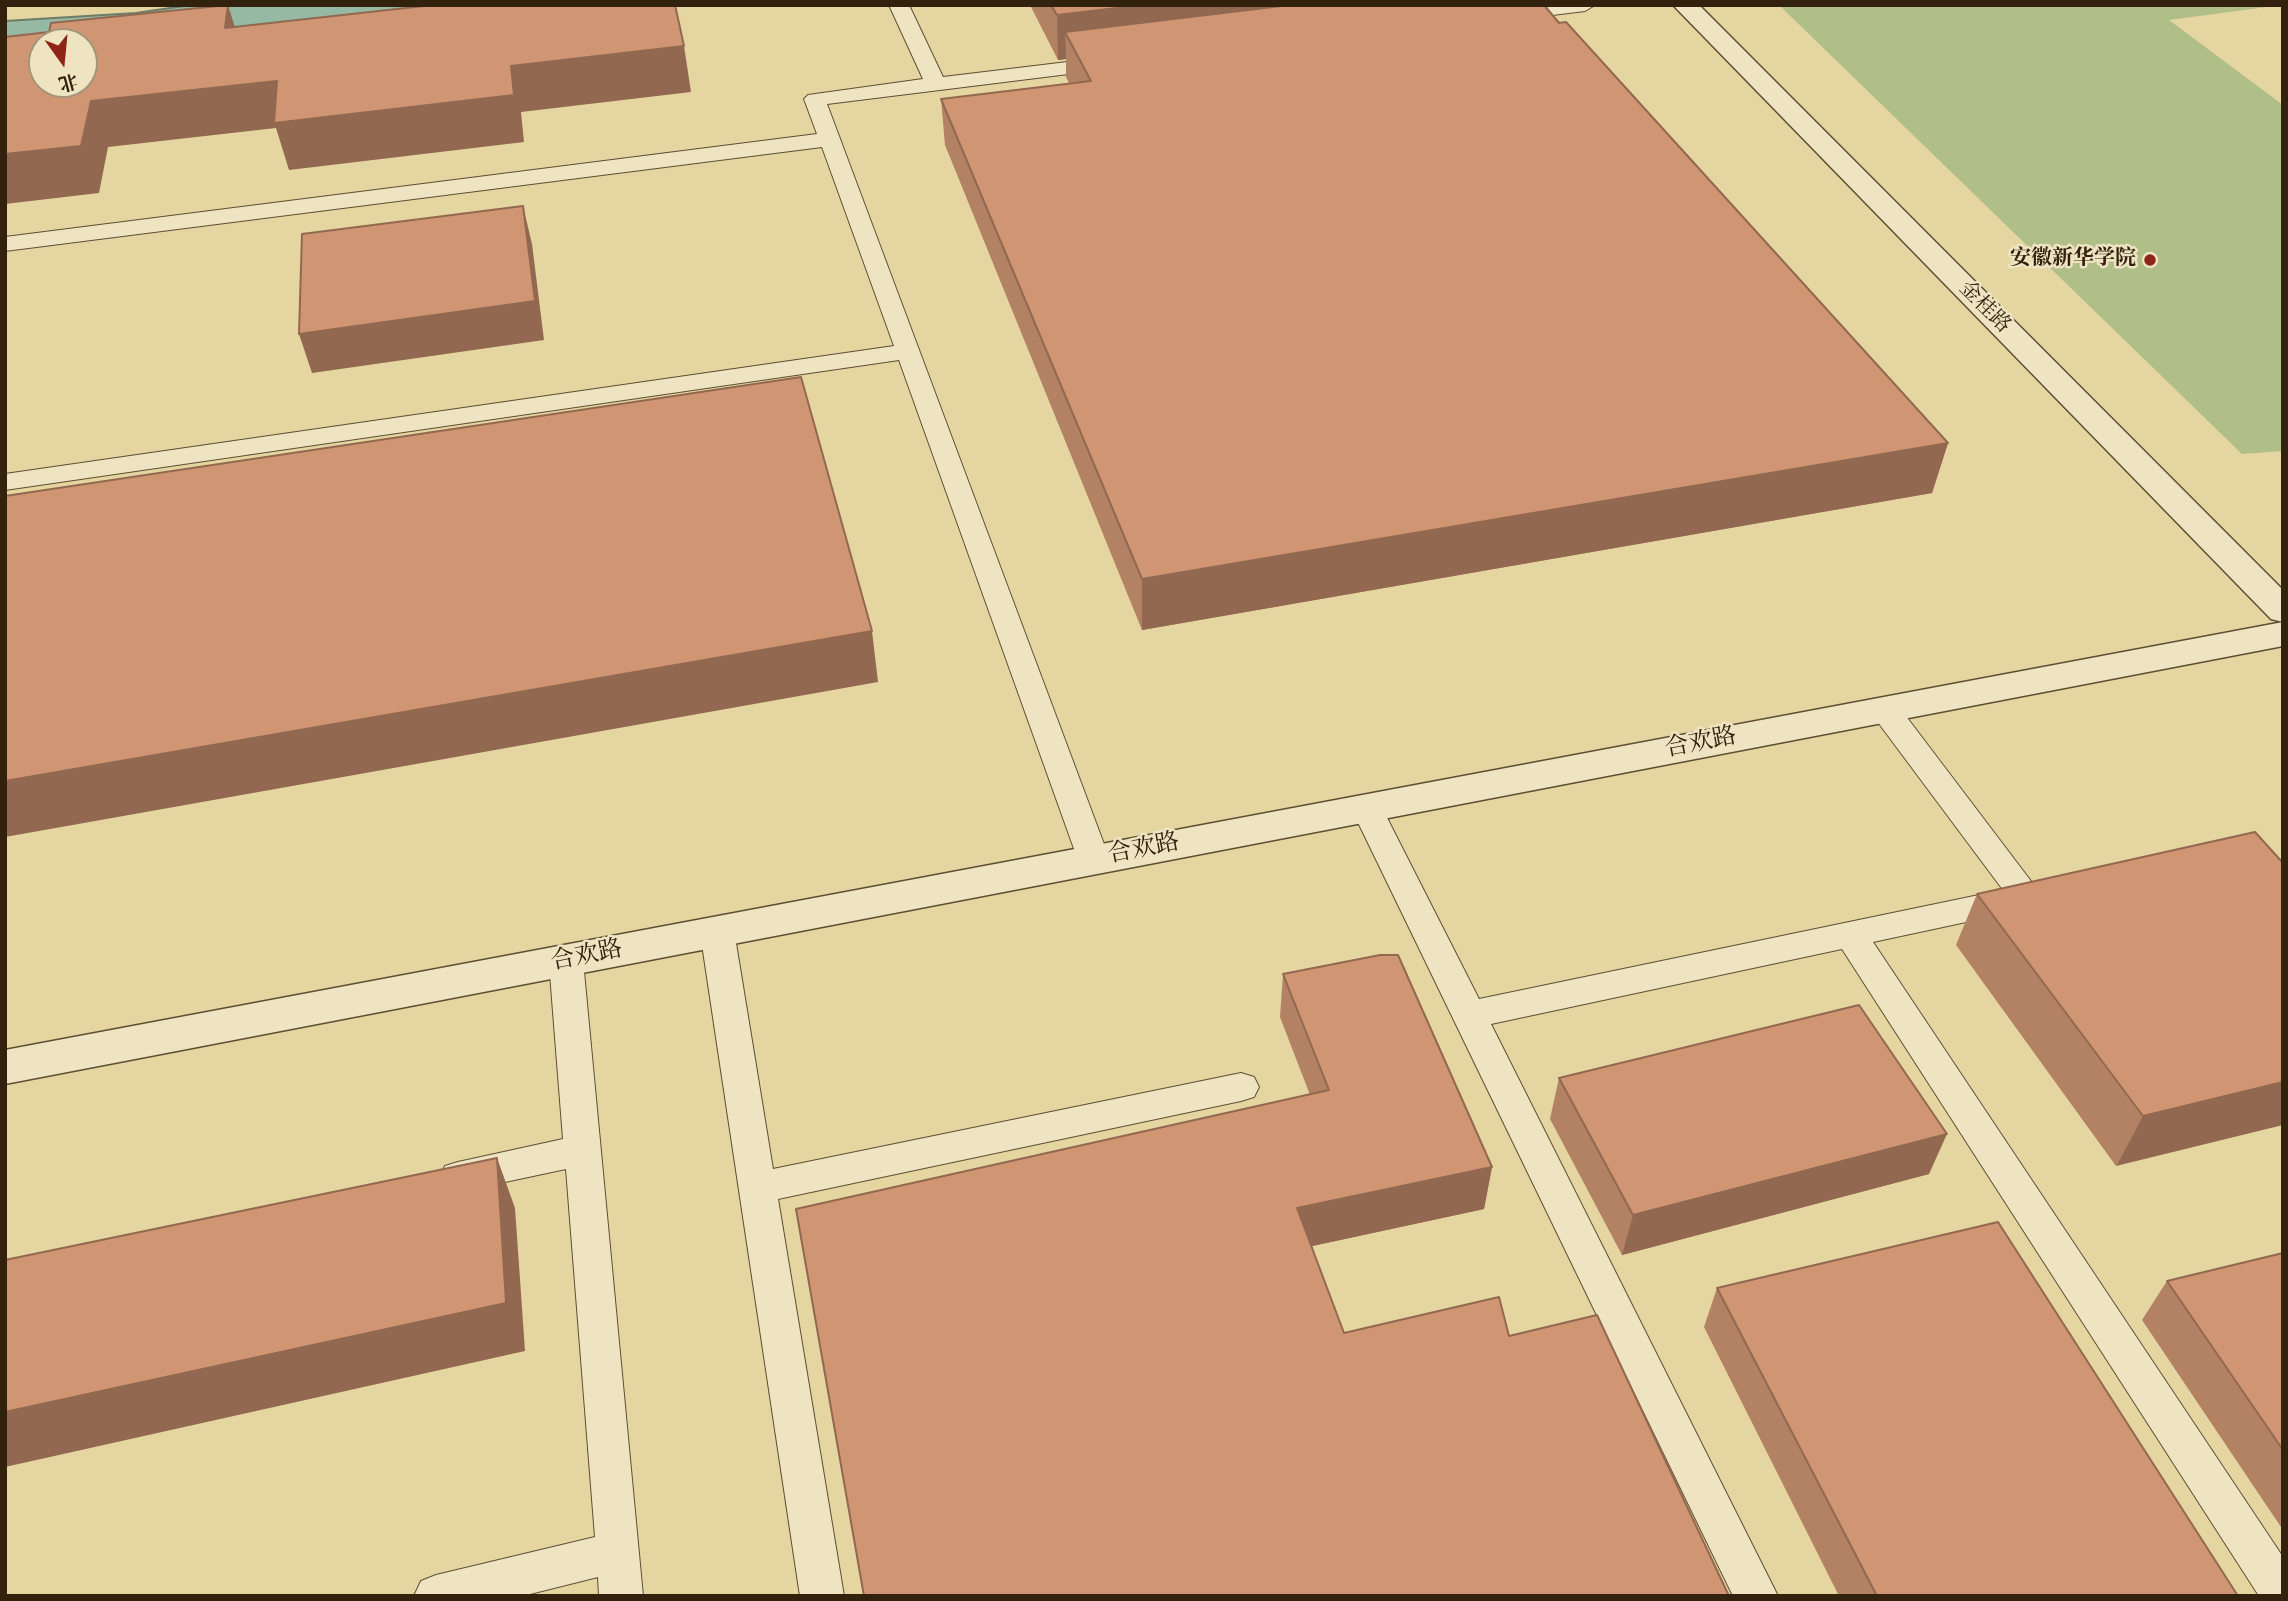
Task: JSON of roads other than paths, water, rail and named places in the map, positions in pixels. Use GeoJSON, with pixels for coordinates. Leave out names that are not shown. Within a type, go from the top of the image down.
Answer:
{"type":"FeatureCollection","features":[{"type":"Feature","properties":{"kind":"street","name":"金桂路"},"geometry":{"type":"LineString","coordinates":[[1685,5],[2283,611]]}},
{"type":"Feature","properties":{"kind":"street","name":"合欢路"},"geometry":{"type":"LineString","coordinates":[[5,1067],[2283,634]]}},
{"type":"Feature","properties":{"kind":"lane"},"geometry":{"type":"LineString","coordinates":[[899,5],[936,84]]}},
{"type":"Feature","properties":{"kind":"lane"},"geometry":{"type":"LineString","coordinates":[[1488,17],[1585,5]]}},
{"type":"Feature","properties":{"kind":"lane"},"geometry":{"type":"LineString","coordinates":[[1094,860],[815,99],[1129,61]]}},
{"type":"Feature","properties":{"kind":"lane"},"geometry":{"type":"LineString","coordinates":[[5,244],[830,139]]}},
{"type":"Feature","properties":{"kind":"lane"},"geometry":{"type":"LineString","coordinates":[[5,482],[908,351]]}},
{"type":"Feature","properties":{"kind":"lane"},"geometry":{"type":"LineString","coordinates":[[1469,1015],[2040,894],[1885,710]]}},
{"type":"Feature","properties":{"kind":"lane"},"geometry":{"type":"LineString","coordinates":[[1367,808],[1756,1596]]}},
{"type":"Feature","properties":{"kind":"lane"},"geometry":{"type":"LineString","coordinates":[[716,932],[822,1596]]}},
{"type":"Feature","properties":{"kind":"lane"},"geometry":{"type":"LineString","coordinates":[[1850,934],[2283,1595]]}},
{"type":"Feature","properties":{"kind":"lane"},"geometry":{"type":"LineString","coordinates":[[566,961],[621,1596]]}},
{"type":"Feature","properties":{"kind":"lane"},"geometry":{"type":"LineString","coordinates":[[757,1188],[1241,1087]]}},
{"type":"Feature","properties":{"kind":"lane"},"geometry":{"type":"LineString","coordinates":[[421,1185],[582,1150]]}},
{"type":"Feature","properties":{"kind":"lane"},"geometry":{"type":"LineString","coordinates":[[436,1596],[617,1552]]}},
{"type":"Feature","properties":{"kind":"place","name":"安徽新华学院"},"geometry":{"type":"Point","coordinates":[2150,260]}}]}
